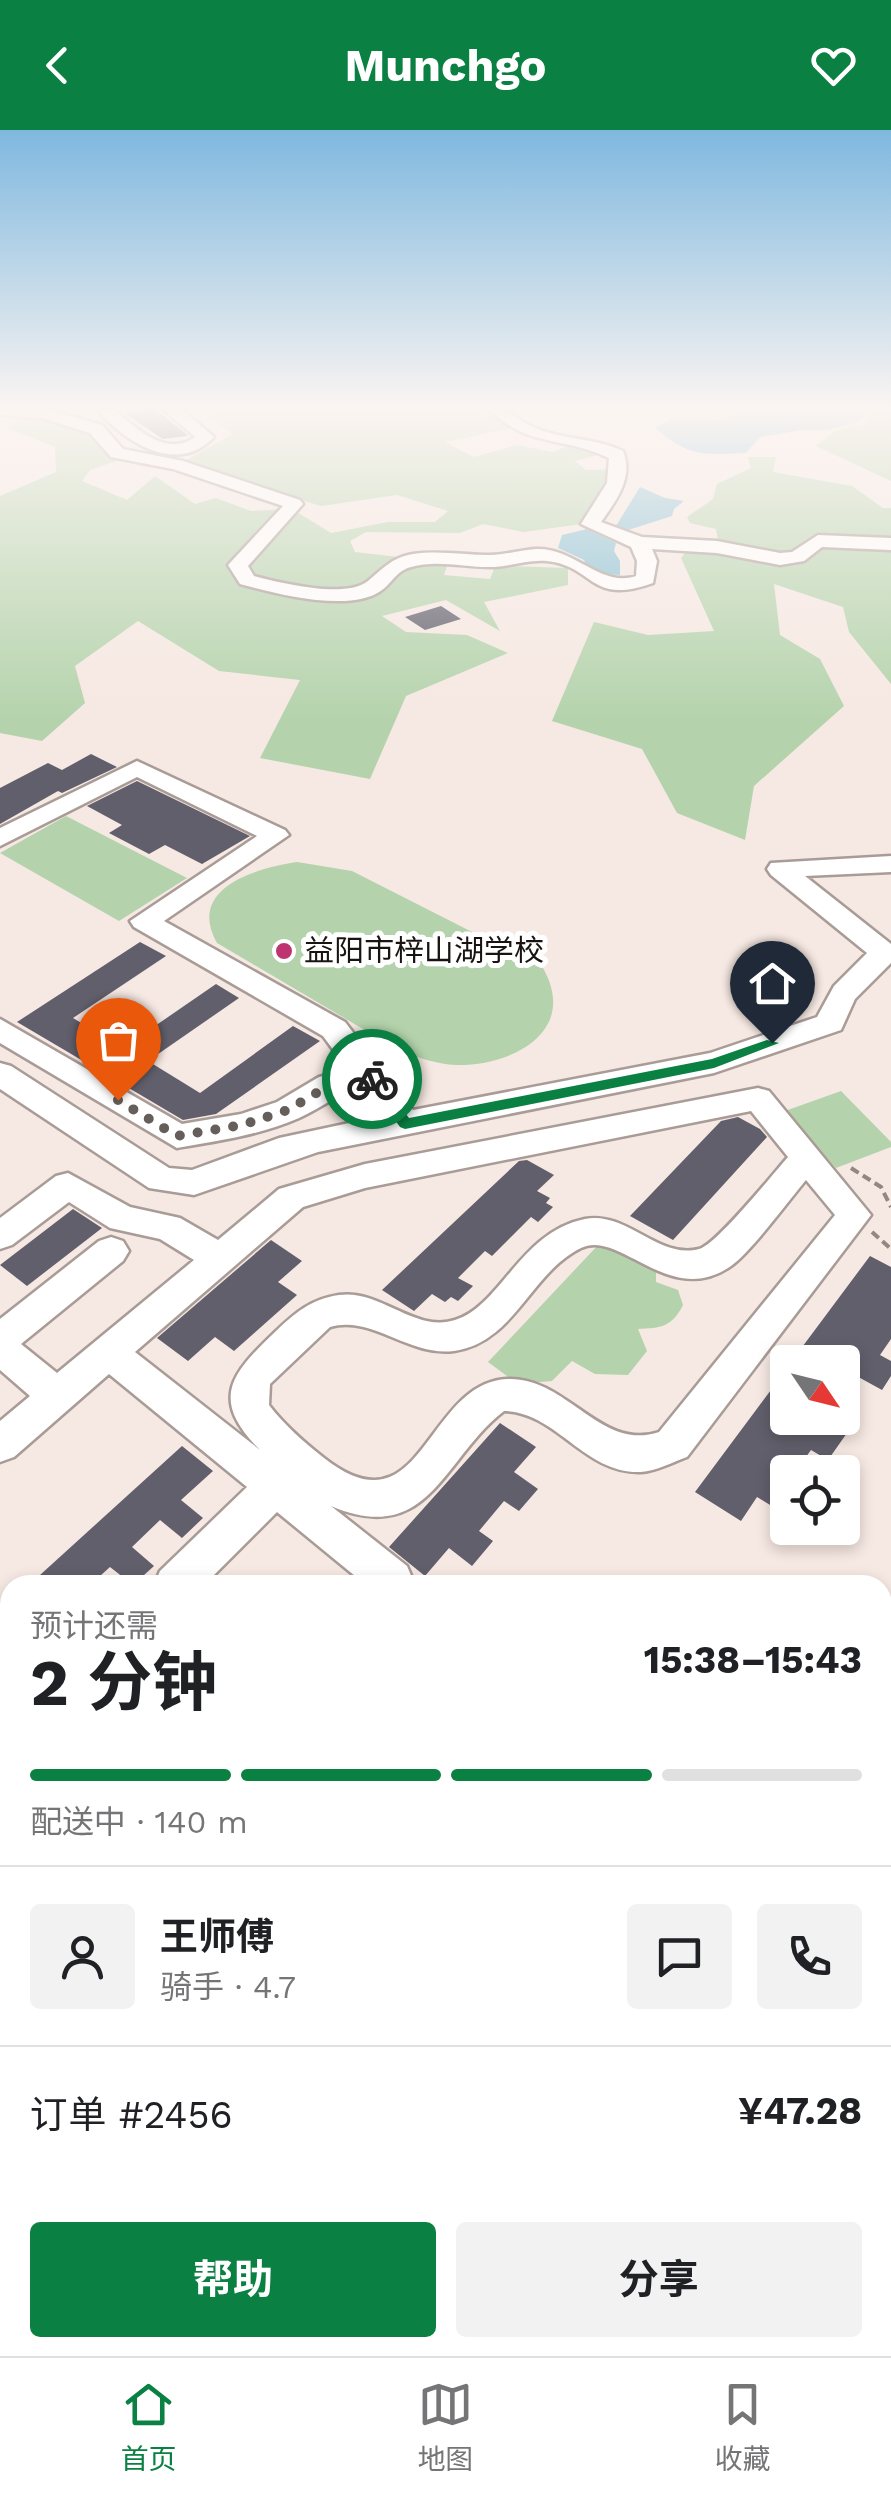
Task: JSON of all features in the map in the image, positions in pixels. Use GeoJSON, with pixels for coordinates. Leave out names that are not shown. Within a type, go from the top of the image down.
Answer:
{"type":"FeatureCollection","features":[{"type":"Feature","properties":{"kind":"street"},"geometry":{"type":"LineString","coordinates":[[289,512],[273,535],[261,540],[238,565],[248,580],[297,594],[361,592],[374,587],[381,573],[392,566],[413,560],[487,562],[547,555],[576,562],[591,578],[610,586],[630,586],[646,579],[647,561],[639,543]]}},
{"type":"Feature","properties":{"kind":"street"},"geometry":{"type":"LineString","coordinates":[[599,512],[590,524],[639,543],[718,547],[780,558],[798,557],[818,541],[891,544]]}},
{"type":"Feature","properties":{"kind":"street"},"geometry":{"type":"LineString","coordinates":[[0,838],[137,768],[276,835],[144,921],[334,1029],[405,1124]]}},
{"type":"Feature","properties":{"kind":"street"},"geometry":{"type":"LineString","coordinates":[[0,1074],[161,1179],[194,1183],[279,1150],[714,1063],[830,1023],[835,1005],[854,980],[886,953],[780,869],[891,864]]}},
{"type":"Feature","properties":{"kind":"street"},"geometry":{"type":"LineString","coordinates":[[0,1029],[177,1136],[242,1125],[288,1110],[330,1085],[369,1075]]}},
{"type":"Feature","properties":{"kind":"street"},"geometry":{"type":"LineString","coordinates":[[0,1445],[291,1198],[365,1176],[758,1099],[807,1157],[854,1216],[673,1445],[656,1454],[634,1458],[618,1455],[537,1402],[520,1395],[500,1395],[484,1404],[411,1487],[390,1500],[366,1501],[344,1496],[270,1434],[250,1408],[247,1394],[252,1378],[317,1316],[356,1310],[374,1314],[419,1337],[446,1339],[469,1333],[484,1323],[564,1240],[584,1232],[602,1230],[618,1236],[668,1264],[684,1268],[705,1264],[719,1256],[807,1157]]}},
{"type":"Feature","properties":{"kind":"street"},"geometry":{"type":"LineString","coordinates":[[0,1236],[68,1186],[122,1219],[168,1227],[220,1258]]}},
{"type":"Feature","properties":{"kind":"street"},"geometry":{"type":"LineString","coordinates":[[0,1340],[112,1251]]}},
{"type":"Feature","properties":{"kind":"street"},"geometry":{"type":"LineString","coordinates":[[0,1348],[57,1396]]}},
{"type":"Feature","properties":{"kind":"street"},"geometry":{"type":"LineString","coordinates":[[108,1352],[382,1575]]}},
{"type":"Feature","properties":{"kind":"street"},"geometry":{"type":"LineString","coordinates":[[186,1575],[274,1488]]}},
{"type":"Feature","properties":{"kind":"path"},"geometry":{"type":"LineString","coordinates":[[847,1166],[880,1182],[891,1208]]}},
{"type":"Feature","properties":{"kind":"green space"},"geometry":{"type":"Polygon","coordinates":[[[0,512],[297,512],[331,533],[388,522],[435,522],[447,512],[601,512],[581,524],[524,532],[483,524],[460,533],[366,532],[350,541],[355,552],[398,557],[399,568],[448,563],[444,575],[490,579],[494,569],[506,566],[568,568],[568,585],[484,602],[500,631],[446,600],[382,616],[406,632],[467,635],[508,653],[406,696],[370,779],[260,758],[300,680],[219,671],[138,621],[75,666],[85,703],[42,741],[0,733],[0,512]]]}},
{"type":"Feature","properties":{"kind":"green space"},"geometry":{"type":"Polygon","coordinates":[[[694,512],[891,512],[891,684],[849,632],[843,607],[774,584],[780,635],[820,659],[844,706],[754,786],[745,840],[677,813],[642,749],[552,721],[594,622],[648,635],[714,631],[681,558],[688,550],[718,541],[716,529],[690,523],[687,517],[694,512]]]}},
{"type":"Feature","properties":{"kind":"green space"},"geometry":{"type":"Polygon","coordinates":[[[66,816],[187,878],[119,921],[0,853],[66,816]]]}},
{"type":"Feature","properties":{"kind":"green space"},"geometry":{"type":"Polygon","coordinates":[[[297,862],[352,871],[543,968],[552,991],[552,1010],[546,1027],[518,1052],[498,1059],[456,1065],[429,1060],[402,1052],[217,943],[210,924],[211,908],[218,895],[245,876],[297,862]]]}},
{"type":"Feature","properties":{"kind":"green space"},"geometry":{"type":"Polygon","coordinates":[[[841,1091],[891,1142],[891,1147],[836,1168],[785,1111],[841,1091]]]}},
{"type":"Feature","properties":{"kind":"green space"},"geometry":{"type":"Polygon","coordinates":[[[600,1243],[656,1266],[656,1282],[678,1290],[683,1305],[665,1325],[638,1329],[647,1351],[628,1375],[595,1374],[572,1361],[552,1381],[518,1384],[488,1362],[600,1243]]]}},
{"type":"Feature","properties":{"kind":"water"},"geometry":{"type":"Polygon","coordinates":[[[625,512],[673,512],[672,516],[625,531],[616,526],[625,512]]]}},
{"type":"Feature","properties":{"kind":"water"},"geometry":{"type":"Polygon","coordinates":[[[587,529],[616,543],[620,575],[589,573],[584,560],[558,548],[562,535],[587,529]]]}},
{"type":"Feature","properties":{"kind":"building"},"geometry":{"type":"Polygon","coordinates":[[[441,606],[461,619],[425,630],[405,617],[441,606]]]}},
{"type":"Feature","properties":{"kind":"building"},"geometry":{"type":"Polygon","coordinates":[[[91,754],[117,767],[62,793],[58,791],[0,824],[0,788],[48,763],[62,770],[91,754]]]}},
{"type":"Feature","properties":{"kind":"building"},"geometry":{"type":"Polygon","coordinates":[[[137,781],[250,836],[202,864],[165,845],[149,854],[109,833],[122,825],[87,806],[137,781]]]}},
{"type":"Feature","properties":{"kind":"building"},"geometry":{"type":"Polygon","coordinates":[[[140,942],[166,956],[73,1018],[123,1048],[216,984],[239,998],[148,1061],[200,1093],[293,1026],[320,1041],[216,1114],[183,1120],[17,1022],[140,942]]]}},
{"type":"Feature","properties":{"kind":"building"},"geometry":{"type":"Polygon","coordinates":[[[738,1117],[767,1137],[673,1240],[630,1216],[721,1121],[738,1117]]]}},
{"type":"Feature","properties":{"kind":"building"},"geometry":{"type":"Polygon","coordinates":[[[527,1160],[554,1175],[537,1191],[550,1198],[546,1203],[553,1207],[538,1222],[531,1217],[492,1256],[485,1251],[458,1278],[473,1286],[458,1301],[451,1297],[445,1302],[432,1294],[414,1311],[382,1290],[519,1161],[527,1160]]]}},
{"type":"Feature","properties":{"kind":"building"},"geometry":{"type":"Polygon","coordinates":[[[73,1209],[102,1228],[27,1286],[0,1265],[73,1209]]]}},
{"type":"Feature","properties":{"kind":"building"},"geometry":{"type":"Polygon","coordinates":[[[271,1240],[302,1261],[278,1282],[297,1295],[234,1351],[215,1337],[188,1361],[157,1338],[271,1240]]]}},
{"type":"Feature","properties":{"kind":"building"},"geometry":{"type":"Polygon","coordinates":[[[870,1256],[891,1267],[891,1339],[880,1355],[891,1361],[891,1376],[882,1390],[860,1378],[860,1345],[804,1345],[870,1256]]]}},
{"type":"Feature","properties":{"kind":"building"},"geometry":{"type":"Polygon","coordinates":[[[770,1391],[770,1435],[846,1435],[832,1455],[811,1450],[807,1455],[770,1455],[770,1505],[757,1497],[741,1521],[695,1492],[770,1391]]]}},
{"type":"Feature","properties":{"kind":"building"},"geometry":{"type":"Polygon","coordinates":[[[500,1423],[536,1447],[514,1472],[538,1489],[519,1511],[504,1501],[479,1531],[493,1541],[472,1566],[449,1548],[424,1575],[389,1547],[500,1423]]]}},
{"type":"Feature","properties":{"kind":"building"},"geometry":{"type":"Polygon","coordinates":[[[182,1446],[213,1471],[181,1500],[203,1518],[182,1538],[160,1520],[132,1547],[154,1566],[144,1575],[120,1575],[110,1567],[101,1575],[40,1575],[182,1446]]]}},
{"type":"Feature","properties":{"kind":"way so far"},"geometry":{"type":"LineString","coordinates":[[118,1100],[177,1136],[242,1125],[288,1110],[330,1085],[369,1075],[372,1079]]}},
{"type":"Feature","properties":{"kind":"place","name":"益阳市梓山湖学校"},"geometry":{"type":"Point","coordinates":[284,951]}},
{"type":"Feature","properties":{"kind":"route"},"geometry":{"type":"LineString","coordinates":[[372,1079],[405,1124],[714,1063],[772,1043]]}}]}
